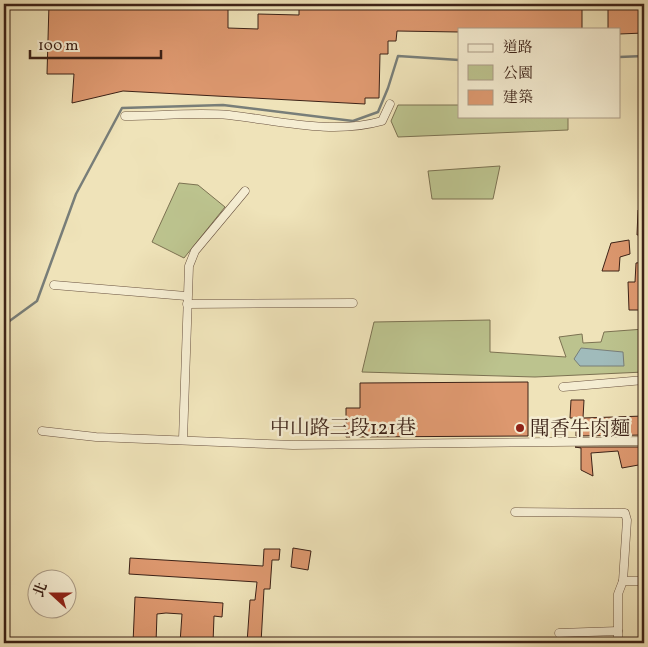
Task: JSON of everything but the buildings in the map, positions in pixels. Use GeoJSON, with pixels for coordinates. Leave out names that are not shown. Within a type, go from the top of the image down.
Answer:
{"type":"FeatureCollection","features":[{"type":"Feature","properties":{"kind":"street"},"geometry":{"type":"LineString","coordinates":[[125,116],[227,115],[298,124],[358,127],[382,121],[390,104]]}},
{"type":"Feature","properties":{"kind":"street"},"geometry":{"type":"LineString","coordinates":[[183,439],[189,266],[195,251],[245,191]]}},
{"type":"Feature","properties":{"kind":"street"},"geometry":{"type":"LineString","coordinates":[[54,286],[187,300],[353,303]]}},
{"type":"Feature","properties":{"kind":"street"},"geometry":{"type":"LineString","coordinates":[[563,387],[644,380]]}},
{"type":"Feature","properties":{"kind":"street","name":"中山路三段121巷"},"geometry":{"type":"LineString","coordinates":[[42,431],[96,437],[183,439],[293,445],[644,441]]}},
{"type":"Feature","properties":{"kind":"street"},"geometry":{"type":"LineString","coordinates":[[515,512],[625,512],[627,520],[623,581],[618,594],[618,643]]}},
{"type":"Feature","properties":{"kind":"street"},"geometry":{"type":"LineString","coordinates":[[623,581],[644,581]]}},
{"type":"Feature","properties":{"kind":"street"},"geometry":{"type":"LineString","coordinates":[[558,633],[618,631]]}},
{"type":"Feature","properties":{"kind":"green space"},"geometry":{"type":"Polygon","coordinates":[[[398,105],[458,105],[458,118],[568,118],[568,130],[398,137],[391,121],[398,105]]]}},
{"type":"Feature","properties":{"kind":"green space"},"geometry":{"type":"Polygon","coordinates":[[[500,166],[493,199],[432,199],[428,171],[500,166]]]}},
{"type":"Feature","properties":{"kind":"green space"},"geometry":{"type":"Polygon","coordinates":[[[179,183],[198,185],[225,207],[184,258],[152,242],[179,183]]]}},
{"type":"Feature","properties":{"kind":"green space"},"geometry":{"type":"Polygon","coordinates":[[[490,320],[490,352],[566,357],[559,337],[582,334],[583,343],[601,342],[604,332],[644,329],[644,372],[535,377],[362,372],[374,322],[490,320]]]}},
{"type":"Feature","properties":{"kind":"water"},"geometry":{"type":"Polygon","coordinates":[[[581,348],[623,352],[624,366],[580,366],[574,359],[581,348]]]}},
{"type":"Feature","properties":{"kind":"waterway"},"geometry":{"type":"LineString","coordinates":[[4,325],[37,301],[76,194],[122,108],[223,105],[353,121],[378,112],[398,56],[458,60]]}},
{"type":"Feature","properties":{"kind":"waterway"},"geometry":{"type":"LineString","coordinates":[[620,57],[644,56]]}},
{"type":"Feature","properties":{"kind":"place","name":"聞香牛肉麵"},"geometry":{"type":"Point","coordinates":[520,428]}}]}
